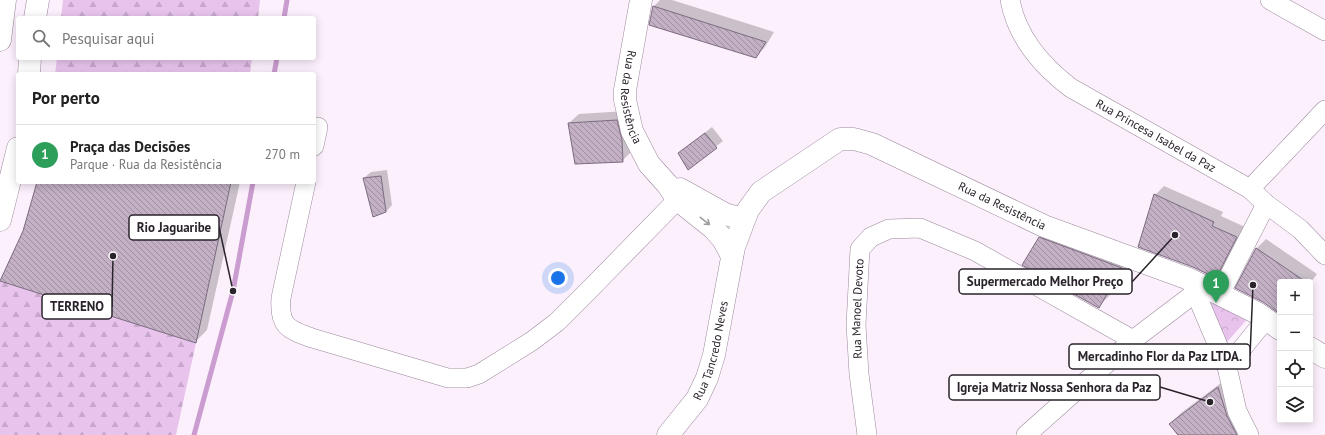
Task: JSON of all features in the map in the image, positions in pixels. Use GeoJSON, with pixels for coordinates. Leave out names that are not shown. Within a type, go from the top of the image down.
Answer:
{"type":"FeatureCollection","features":[{"type":"Feature","properties":{"kind":"street"},"geometry":{"type":"LineString","coordinates":[[0,40],[5,0]]}},
{"type":"Feature","properties":{"kind":"street"},"geometry":{"type":"LineString","coordinates":[[35,16],[38,0]]}},
{"type":"Feature","properties":{"kind":"street","name":"Rua da Resistência"},"geometry":{"type":"LineString","coordinates":[[641,0],[626,78],[625,100],[632,131],[643,154],[658,176],[677,192],[713,228],[723,239],[732,256]]}},
{"type":"Feature","properties":{"kind":"street","name":"Rua Princesa Isabel da Paz"},"geometry":{"type":"LineString","coordinates":[[1010,0],[1015,20],[1026,41],[1038,59],[1052,73],[1072,88],[1250,189],[1266,204],[1300,229],[1325,255]]}},
{"type":"Feature","properties":{"kind":"street"},"geometry":{"type":"LineString","coordinates":[[1270,0],[1325,31]]}},
{"type":"Feature","properties":{"kind":"street"},"geometry":{"type":"LineString","coordinates":[[29,72],[30,60]]}},
{"type":"Feature","properties":{"kind":"street"},"geometry":{"type":"LineString","coordinates":[[1250,189],[1325,110]]}},
{"type":"Feature","properties":{"kind":"street"},"geometry":{"type":"LineString","coordinates":[[316,136],[318,127]]}},
{"type":"Feature","properties":{"kind":"street","name":"Rua da Resistência"},"geometry":{"type":"LineString","coordinates":[[732,256],[743,219],[760,192],[836,140],[854,139],[872,144],[1044,226],[1192,286],[1220,294],[1273,324]]}},
{"type":"Feature","properties":{"kind":"street"},"geometry":{"type":"LineString","coordinates":[[0,220],[16,156]]}},
{"type":"Feature","properties":{"kind":"street"},"geometry":{"type":"LineString","coordinates":[[306,184],[280,298],[280,312],[284,324],[294,332],[312,338],[448,378],[458,379],[479,374],[532,341],[556,322],[677,192]]}},
{"type":"Feature","properties":{"kind":"street","name":"Rua da Resistência"},"geometry":{"type":"LineString","coordinates":[[677,192],[725,214],[743,219]]}},
{"type":"Feature","properties":{"kind":"street"},"geometry":{"type":"LineString","coordinates":[[1220,294],[1266,204]]}},
{"type":"Feature","properties":{"kind":"street","name":"Rua Manoel Devoto"},"geometry":{"type":"LineString","coordinates":[[867,435],[859,374],[856,325],[860,249],[871,237],[889,229],[920,228],[975,251],[1133,340]]}},
{"type":"Feature","properties":{"kind":"street","name":"Rua Tancredo Neves"},"geometry":{"type":"LineString","coordinates":[[673,433],[697,399],[707,378],[714,355],[732,256]]}},
{"type":"Feature","properties":{"kind":"street"},"geometry":{"type":"LineString","coordinates":[[1026,435],[1192,286],[1227,367],[1237,411],[1249,435]]}},
{"type":"Feature","properties":{"kind":"street"},"geometry":{"type":"LineString","coordinates":[[1227,367],[1273,324]]}},
{"type":"Feature","properties":{"kind":"street"},"geometry":{"type":"LineString","coordinates":[[1313,350],[1325,357]]}},
{"type":"Feature","properties":{"kind":"green space"},"geometry":{"type":"Polygon","coordinates":[[[63,0],[260,0],[258,16],[61,16],[63,0]]]}},
{"type":"Feature","properties":{"kind":"green space"},"geometry":{"type":"Polygon","coordinates":[[[57,60],[252,60],[250,72],[55,72],[57,60]]]}},
{"type":"Feature","properties":{"kind":"green space"},"geometry":{"type":"Polygon","coordinates":[[[36,184],[231,184],[176,435],[0,435],[0,280],[23,231],[36,184]]]}},
{"type":"Feature","properties":{"kind":"green space"},"geometry":{"type":"Polygon","coordinates":[[[1201,289],[1250,316],[1227,342],[1201,289]]]}},
{"type":"Feature","properties":{"kind":"building"},"geometry":{"type":"Polygon","coordinates":[[[653,6],[766,42],[756,58],[649,25],[653,6]]]}},
{"type":"Feature","properties":{"kind":"building"},"geometry":{"type":"Polygon","coordinates":[[[617,120],[622,140],[623,162],[575,164],[568,123],[617,120]]]}},
{"type":"Feature","properties":{"kind":"building"},"geometry":{"type":"Polygon","coordinates":[[[705,133],[717,148],[688,170],[678,153],[705,133]]]}},
{"type":"Feature","properties":{"kind":"building"},"geometry":{"type":"Polygon","coordinates":[[[381,176],[386,212],[373,217],[363,178],[381,176]]]}},
{"type":"Feature","properties":{"kind":"building"},"geometry":{"type":"Polygon","coordinates":[[[36,184],[231,184],[196,343],[0,281],[23,231],[36,184]]]}},
{"type":"Feature","properties":{"kind":"building"},"geometry":{"type":"Polygon","coordinates":[[[1154,194],[1214,222],[1212,226],[1237,237],[1216,278],[1193,267],[1138,247],[1154,194]]]}},
{"type":"Feature","properties":{"kind":"building"},"geometry":{"type":"Polygon","coordinates":[[[1039,237],[1122,268],[1099,308],[1022,265],[1039,237]]]}},
{"type":"Feature","properties":{"kind":"building"},"geometry":{"type":"Polygon","coordinates":[[[1256,248],[1302,279],[1277,279],[1277,312],[1263,302],[1235,288],[1256,248]]]}},
{"type":"Feature","properties":{"kind":"building"},"geometry":{"type":"Polygon","coordinates":[[[1218,387],[1227,416],[1237,435],[1178,435],[1169,424],[1218,387]]]}},
{"type":"Feature","properties":{"kind":"waterway"},"geometry":{"type":"LineString","coordinates":[[284,16],[287,0]]}},
{"type":"Feature","properties":{"kind":"waterway"},"geometry":{"type":"LineString","coordinates":[[274,72],[277,60]]}},
{"type":"Feature","properties":{"kind":"waterway"},"geometry":{"type":"LineString","coordinates":[[194,435],[233,291],[253,184]]}},
{"type":"Feature","properties":{"kind":"place","name":"Supermercado Melhor Preço"},"geometry":{"type":"Point","coordinates":[1175,235]}},
{"type":"Feature","properties":{"kind":"place","name":"TERRENO"},"geometry":{"type":"Point","coordinates":[113,256]}},
{"type":"Feature","properties":{"kind":"place","name":"Mercadinho Flor da Paz LTDA."},"geometry":{"type":"Point","coordinates":[1253,285]}},
{"type":"Feature","properties":{"kind":"place","name":"Rio Jaguaribe"},"geometry":{"type":"Point","coordinates":[233,291]}},
{"type":"Feature","properties":{"kind":"place","name":"Praça das Decisões"},"geometry":{"type":"Point","coordinates":[1216,303]}},
{"type":"Feature","properties":{"kind":"place","name":"Igreja Matriz Nossa Senhora da Paz"},"geometry":{"type":"Point","coordinates":[1210,402]}}]}
